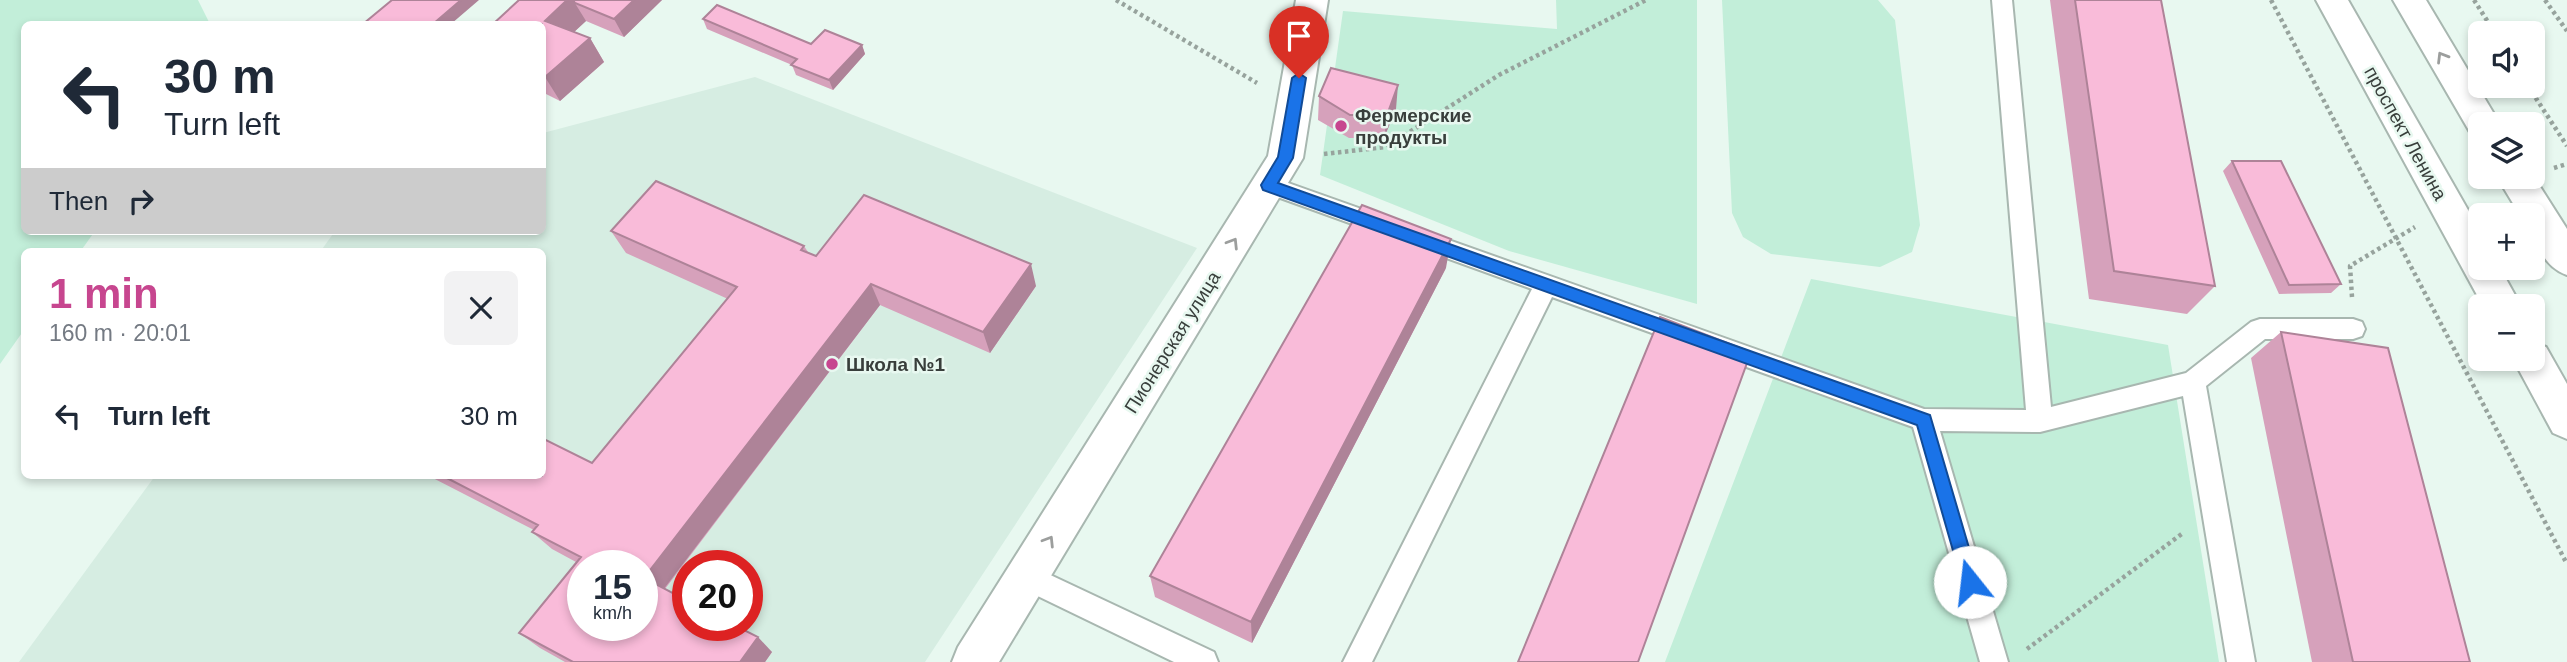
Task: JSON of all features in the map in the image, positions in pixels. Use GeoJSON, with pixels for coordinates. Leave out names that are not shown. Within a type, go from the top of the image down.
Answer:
{"type":"FeatureCollection","features":[{"type":"Feature","properties":{"kind":"street","name":"Пионерская улица"},"geometry":{"type":"LineString","coordinates":[[974,662],[1277,172],[1294,104],[1312,0]]}},
{"type":"Feature","properties":{"kind":"street","name":"проспект Ленина"},"geometry":{"type":"LineString","coordinates":[[2332,0],[2468,245]]}},
{"type":"Feature","properties":{"kind":"street"},"geometry":{"type":"LineString","coordinates":[[2409,0],[2476,112]]}},
{"type":"Feature","properties":{"kind":"street"},"geometry":{"type":"LineString","coordinates":[[2523,189],[2567,260]]}},
{"type":"Feature","properties":{"kind":"street"},"geometry":{"type":"LineString","coordinates":[[2539,371],[2567,421]]}},
{"type":"Feature","properties":{"kind":"lane"},"geometry":{"type":"LineString","coordinates":[[2001,0],[2039,421]]}},
{"type":"Feature","properties":{"kind":"lane"},"geometry":{"type":"LineString","coordinates":[[1277,172],[1547,283],[1924,420],[2039,421],[2193,382],[2260,329],[2353,329]]}},
{"type":"Feature","properties":{"kind":"lane"},"geometry":{"type":"LineString","coordinates":[[1357,662],[1547,283]]}},
{"type":"Feature","properties":{"kind":"lane"},"geometry":{"type":"LineString","coordinates":[[2193,382],[2241,662]]}},
{"type":"Feature","properties":{"kind":"lane"},"geometry":{"type":"LineString","coordinates":[[1924,420],[1994,662]]}},
{"type":"Feature","properties":{"kind":"lane"},"geometry":{"type":"LineString","coordinates":[[1027,577],[1204,662]]}},
{"type":"Feature","properties":{"kind":"path"},"geometry":{"type":"LineString","coordinates":[[1116,0],[1294,104]]}},
{"type":"Feature","properties":{"kind":"path"},"geometry":{"type":"LineString","coordinates":[[1277,172],[1386,147],[1499,75],[1646,0]]}},
{"type":"Feature","properties":{"kind":"path"},"geometry":{"type":"LineString","coordinates":[[2271,0],[2398,237],[2567,564]]}},
{"type":"Feature","properties":{"kind":"path"},"geometry":{"type":"LineString","coordinates":[[2473,0],[2487,21]]}},
{"type":"Feature","properties":{"kind":"path"},"geometry":{"type":"LineString","coordinates":[[2545,0],[2567,31]]}},
{"type":"Feature","properties":{"kind":"path"},"geometry":{"type":"LineString","coordinates":[[2536,98],[2567,146]]}},
{"type":"Feature","properties":{"kind":"path"},"geometry":{"type":"LineString","coordinates":[[2353,329],[2350,266],[2398,237]]}},
{"type":"Feature","properties":{"kind":"path"},"geometry":{"type":"LineString","coordinates":[[2020,654],[2214,509]]}},
{"type":"Feature","properties":{"kind":"shaded area","name":"Школа №1"},"geometry":{"type":"Polygon","coordinates":[[[755,77],[1197,248],[925,662],[19,662],[153,479],[546,479],[546,248],[323,248],[332,235],[546,235],[546,132],[755,77]]]}},
{"type":"Feature","properties":{"kind":"green space"},"geometry":{"type":"Polygon","coordinates":[[[0,0],[198,0],[208,21],[21,21],[21,235],[92,235],[83,248],[21,248],[21,334],[0,364],[0,0]]]}},
{"type":"Feature","properties":{"kind":"green space"},"geometry":{"type":"Polygon","coordinates":[[[1556,0],[1697,0],[1697,304],[1509,251],[1320,175],[1343,11],[1557,29],[1556,0]]]}},
{"type":"Feature","properties":{"kind":"green space"},"geometry":{"type":"Polygon","coordinates":[[[1722,0],[1878,0],[1895,20],[1920,225],[1912,252],[1880,267],[1771,254],[1743,237],[1732,213],[1722,0]]]}},
{"type":"Feature","properties":{"kind":"green space"},"geometry":{"type":"Polygon","coordinates":[[[1811,279],[2168,345],[2219,662],[1665,662],[1811,279]]]}},
{"type":"Feature","properties":{"kind":"building"},"geometry":{"type":"Polygon","coordinates":[[[392,0],[461,0],[436,21],[367,21],[392,0]]]}},
{"type":"Feature","properties":{"kind":"building"},"geometry":{"type":"Polygon","coordinates":[[[519,0],[567,0],[545,21],[496,21],[519,0]]]}},
{"type":"Feature","properties":{"kind":"building"},"geometry":{"type":"Polygon","coordinates":[[[573,0],[634,0],[614,19],[573,0]]]}},
{"type":"Feature","properties":{"kind":"building"},"geometry":{"type":"Polygon","coordinates":[[[2075,0],[2161,0],[2215,286],[2114,271],[2075,0]]]}},
{"type":"Feature","properties":{"kind":"building"},"geometry":{"type":"Polygon","coordinates":[[[717,5],[811,44],[825,30],[862,45],[829,80],[791,65],[797,59],[703,19],[717,5]]]}},
{"type":"Feature","properties":{"kind":"building"},"geometry":{"type":"Polygon","coordinates":[[[546,21],[590,38],[546,76],[546,21]]]}},
{"type":"Feature","properties":{"kind":"building"},"geometry":{"type":"Polygon","coordinates":[[[1331,68],[1398,85],[1387,115],[1350,115],[1319,96],[1331,68]]]}},
{"type":"Feature","properties":{"kind":"building"},"geometry":{"type":"Polygon","coordinates":[[[2232,161],[2281,161],[2341,284],[2289,285],[2232,161]]]}},
{"type":"Feature","properties":{"kind":"building"},"geometry":{"type":"Polygon","coordinates":[[[656,181],[804,246],[801,250],[816,256],[864,195],[1031,264],[983,332],[871,284],[658,560],[658,550],[567,550],[532,532],[538,525],[449,479],[546,479],[546,440],[592,463],[737,287],[611,231],[656,181]]]}},
{"type":"Feature","properties":{"kind":"building"},"geometry":{"type":"Polygon","coordinates":[[[1362,205],[1451,239],[1251,622],[1150,576],[1362,205]]]}},
{"type":"Feature","properties":{"kind":"building"},"geometry":{"type":"Polygon","coordinates":[[[1660,317],[1751,352],[1638,662],[1518,662],[1660,317]]]}},
{"type":"Feature","properties":{"kind":"building"},"geometry":{"type":"Polygon","coordinates":[[[2281,332],[2388,348],[2470,662],[2353,662],[2281,332]]]}},
{"type":"Feature","properties":{"kind":"building"},"geometry":{"type":"Polygon","coordinates":[[[567,574],[567,641],[658,641],[658,585],[672,593],[672,641],[755,641],[740,662],[573,662],[519,633],[567,574]]]}},
{"type":"Feature","properties":{"kind":"place","name":"Фермерские продукты"},"geometry":{"type":"Point","coordinates":[1341,126]}},
{"type":"Feature","properties":{"kind":"place","name":"Школа №1"},"geometry":{"type":"Point","coordinates":[832,364]}},
{"type":"Feature","properties":{"kind":"route"},"geometry":{"type":"LineString","coordinates":[[1299,78],[1285,158],[1269,185],[1924,420],[1970,582]]}}]}
